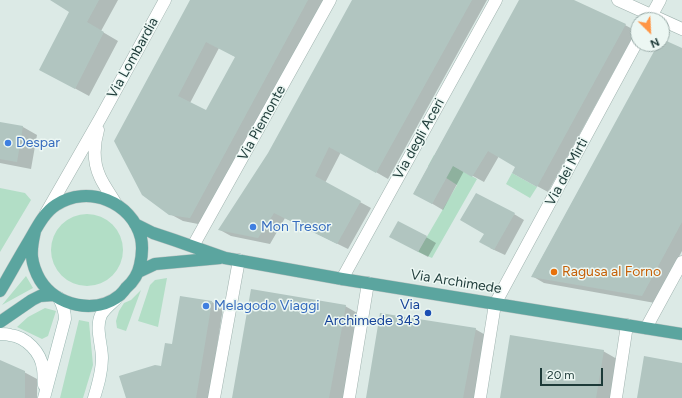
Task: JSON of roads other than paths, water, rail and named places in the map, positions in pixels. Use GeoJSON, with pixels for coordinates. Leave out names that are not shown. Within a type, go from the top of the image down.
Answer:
{"type":"FeatureCollection","features":[{"type":"Feature","properties":{"kind":"main road"},"geometry":{"type":"LineString","coordinates":[[0,290],[44,216],[56,205],[70,198],[86,195],[102,198],[116,204],[127,213],[135,224],[141,239],[142,254],[138,272],[132,283],[119,296],[105,303],[90,306],[73,304],[56,297],[40,296],[0,322]]}},
{"type":"Feature","properties":{"kind":"main road"},"geometry":{"type":"LineString","coordinates":[[135,224],[153,233],[225,258]]}},
{"type":"Feature","properties":{"kind":"main road"},"geometry":{"type":"LineString","coordinates":[[35,231],[32,244],[32,259],[36,272],[43,285],[56,297]]}},
{"type":"Feature","properties":{"kind":"main road"},"geometry":{"type":"LineString","coordinates":[[138,272],[155,264],[225,258]]}},
{"type":"Feature","properties":{"kind":"main road","name":"Via Archimede"},"geometry":{"type":"LineString","coordinates":[[225,258],[342,279],[682,334]]}},
{"type":"Feature","properties":{"kind":"street","name":"Via Lombardia"},"geometry":{"type":"LineString","coordinates":[[101,117],[165,0]]}},
{"type":"Feature","properties":{"kind":"street","name":"Via Piemonte"},"geometry":{"type":"LineString","coordinates":[[193,246],[330,0]]}},
{"type":"Feature","properties":{"kind":"street","name":"Via degli Aceri"},"geometry":{"type":"LineString","coordinates":[[342,279],[496,0]]}},
{"type":"Feature","properties":{"kind":"street"},"geometry":{"type":"LineString","coordinates":[[618,0],[641,12]]}},
{"type":"Feature","properties":{"kind":"street"},"geometry":{"type":"LineString","coordinates":[[653,12],[660,0]]}},
{"type":"Feature","properties":{"kind":"street"},"geometry":{"type":"LineString","coordinates":[[670,24],[682,29]]}},
{"type":"Feature","properties":{"kind":"street","name":"Via dei Mirti"},"geometry":{"type":"LineString","coordinates":[[480,398],[495,304],[632,52]]}},
{"type":"Feature","properties":{"kind":"street"},"geometry":{"type":"LineString","coordinates":[[101,117],[95,140],[95,158],[99,176],[116,204]]}},
{"type":"Feature","properties":{"kind":"street"},"geometry":{"type":"LineString","coordinates":[[44,216],[101,117]]}},
{"type":"Feature","properties":{"kind":"street"},"geometry":{"type":"LineString","coordinates":[[214,398],[238,260]]}},
{"type":"Feature","properties":{"kind":"street"},"geometry":{"type":"LineString","coordinates":[[646,328],[682,262]]}},
{"type":"Feature","properties":{"kind":"street"},"geometry":{"type":"LineString","coordinates":[[348,398],[368,283]]}},
{"type":"Feature","properties":{"kind":"street"},"geometry":{"type":"LineString","coordinates":[[94,398],[101,375],[102,358],[99,328],[101,316],[106,308],[119,296]]}},
{"type":"Feature","properties":{"kind":"street"},"geometry":{"type":"LineString","coordinates":[[44,398],[65,319],[63,306],[56,297]]}},
{"type":"Feature","properties":{"kind":"street"},"geometry":{"type":"LineString","coordinates":[[616,398],[627,325]]}},
{"type":"Feature","properties":{"kind":"street"},"geometry":{"type":"LineString","coordinates":[[0,334],[10,334],[23,339],[32,346],[39,356],[43,368],[44,398]]}},
{"type":"Feature","properties":{"kind":"place","name":"Despar"},"geometry":{"type":"Point","coordinates":[8,143]}},
{"type":"Feature","properties":{"kind":"place","name":"Mon Tresor"},"geometry":{"type":"Point","coordinates":[253,227]}},
{"type":"Feature","properties":{"kind":"place","name":"Ragusa al Forno"},"geometry":{"type":"Point","coordinates":[554,272]}},
{"type":"Feature","properties":{"kind":"place","name":"Melagodo Viaggi"},"geometry":{"type":"Point","coordinates":[206,306]}},
{"type":"Feature","properties":{"kind":"place","name":"Via Archimede 343"},"geometry":{"type":"Point","coordinates":[428,313]}}]}
